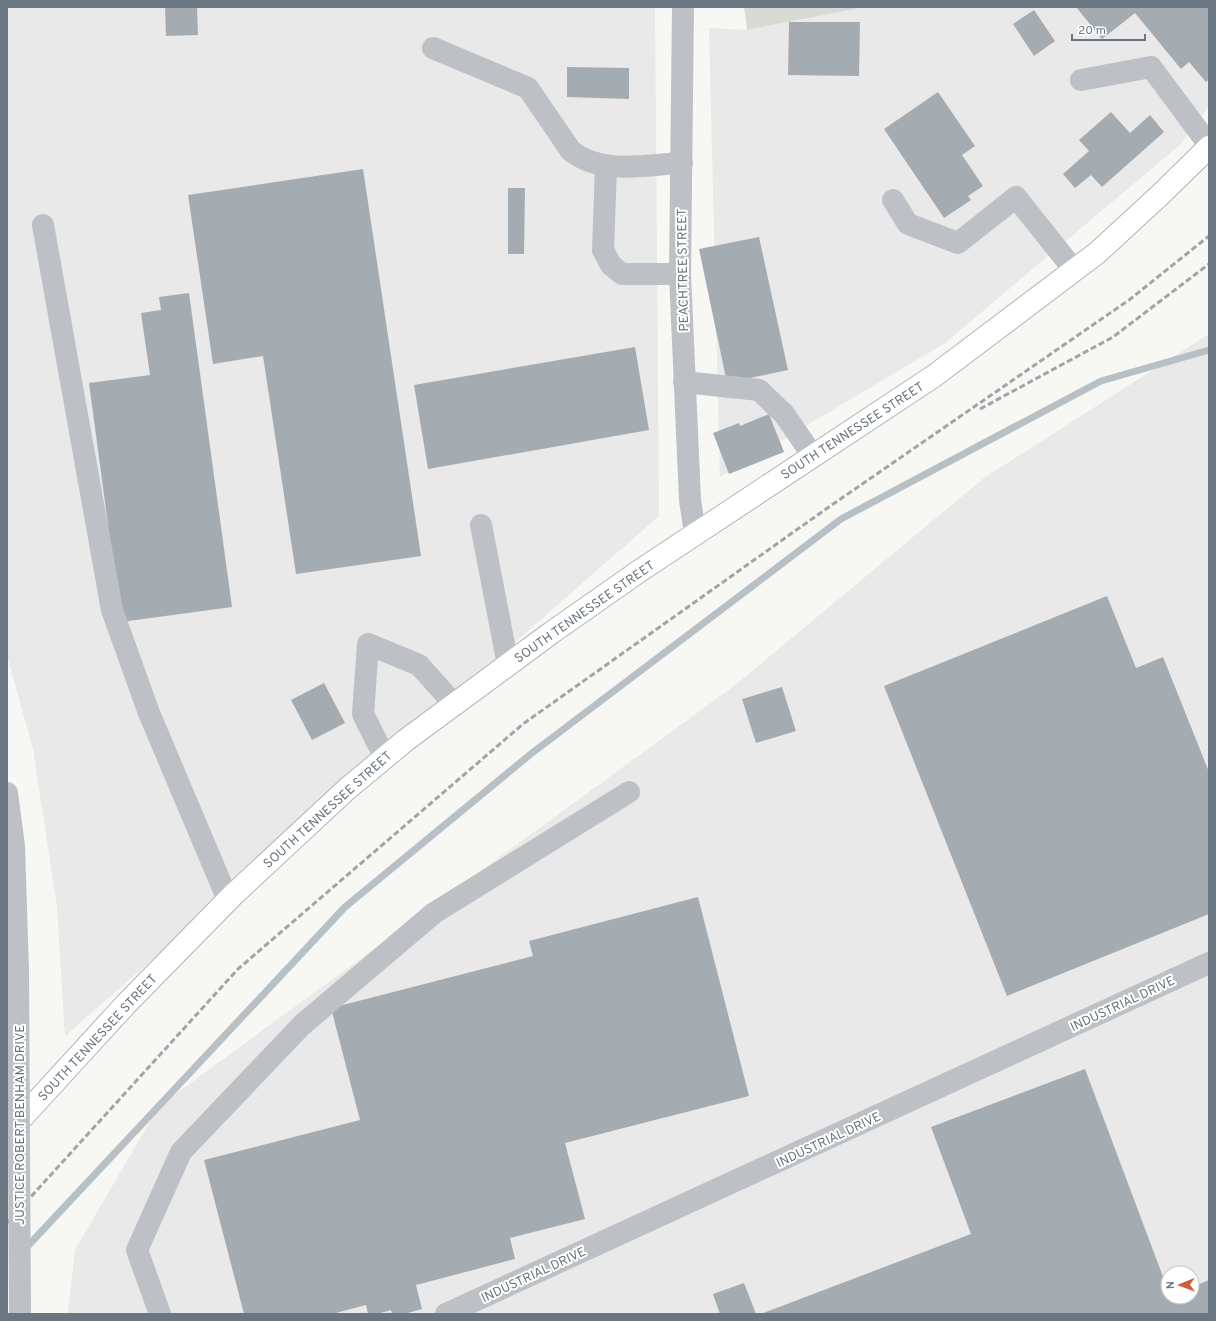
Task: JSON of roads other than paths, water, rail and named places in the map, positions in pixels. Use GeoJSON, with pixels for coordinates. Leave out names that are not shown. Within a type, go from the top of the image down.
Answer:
{"type":"FeatureCollection","features":[{"type":"Feature","properties":{"kind":"main road","name":"SOUTH TENNESSEE STREET"},"geometry":{"type":"LineString","coordinates":[[7,1134],[126,1004],[228,900],[348,789],[385,758],[454,704],[696,533],[934,376],[1097,253],[1155,201],[1209,146]]}},
{"type":"Feature","properties":{"kind":"street","name":"PEACHTREE STREET"},"geometry":{"type":"LineString","coordinates":[[683,7],[680,274],[690,500],[696,533]]}},
{"type":"Feature","properties":{"kind":"street"},"geometry":{"type":"LineString","coordinates":[[433,48],[528,88],[571,151],[581,159],[606,167],[682,163]]}},
{"type":"Feature","properties":{"kind":"street"},"geometry":{"type":"LineString","coordinates":[[1081,80],[1151,67],[1209,146]]}},
{"type":"Feature","properties":{"kind":"street"},"geometry":{"type":"LineString","coordinates":[[606,167],[603,250],[611,265],[622,274],[680,274]]}},
{"type":"Feature","properties":{"kind":"street"},"geometry":{"type":"LineString","coordinates":[[892,200],[908,224],[958,243],[1016,197],[1074,270]]}},
{"type":"Feature","properties":{"kind":"street"},"geometry":{"type":"LineString","coordinates":[[43,225],[112,610],[149,713],[228,900]]}},
{"type":"Feature","properties":{"kind":"street"},"geometry":{"type":"LineString","coordinates":[[684,382],[759,390],[784,414],[813,456]]}},
{"type":"Feature","properties":{"kind":"street"},"geometry":{"type":"LineString","coordinates":[[481,525],[508,665]]}},
{"type":"Feature","properties":{"kind":"street"},"geometry":{"type":"LineString","coordinates":[[385,758],[363,714],[368,644],[419,665],[454,704]]}},
{"type":"Feature","properties":{"kind":"street"},"geometry":{"type":"LineString","coordinates":[[160,1314],[137,1250],[181,1152],[302,1025],[434,913],[629,792]]}},
{"type":"Feature","properties":{"kind":"street","name":"JUSTICE ROBERT BENHAM DRIVE"},"geometry":{"type":"LineString","coordinates":[[7,793],[14,853],[18,970],[20,1314]]}},
{"type":"Feature","properties":{"kind":"street","name":"INDUSTRIAL DRIVE"},"geometry":{"type":"LineString","coordinates":[[446,1314],[1209,963]]}},
{"type":"Feature","properties":{"kind":"waterway"},"geometry":{"type":"LineString","coordinates":[[25,1249],[345,907],[532,753],[841,519],[1101,381],[1209,350]]}},
{"type":"Feature","properties":{"kind":"railway"},"geometry":{"type":"LineString","coordinates":[[7,1223],[238,969],[523,724],[826,509],[1129,300],[1209,236]]}},
{"type":"Feature","properties":{"kind":"railway"},"geometry":{"type":"LineString","coordinates":[[980,409],[1113,337],[1209,264]]}}]}
